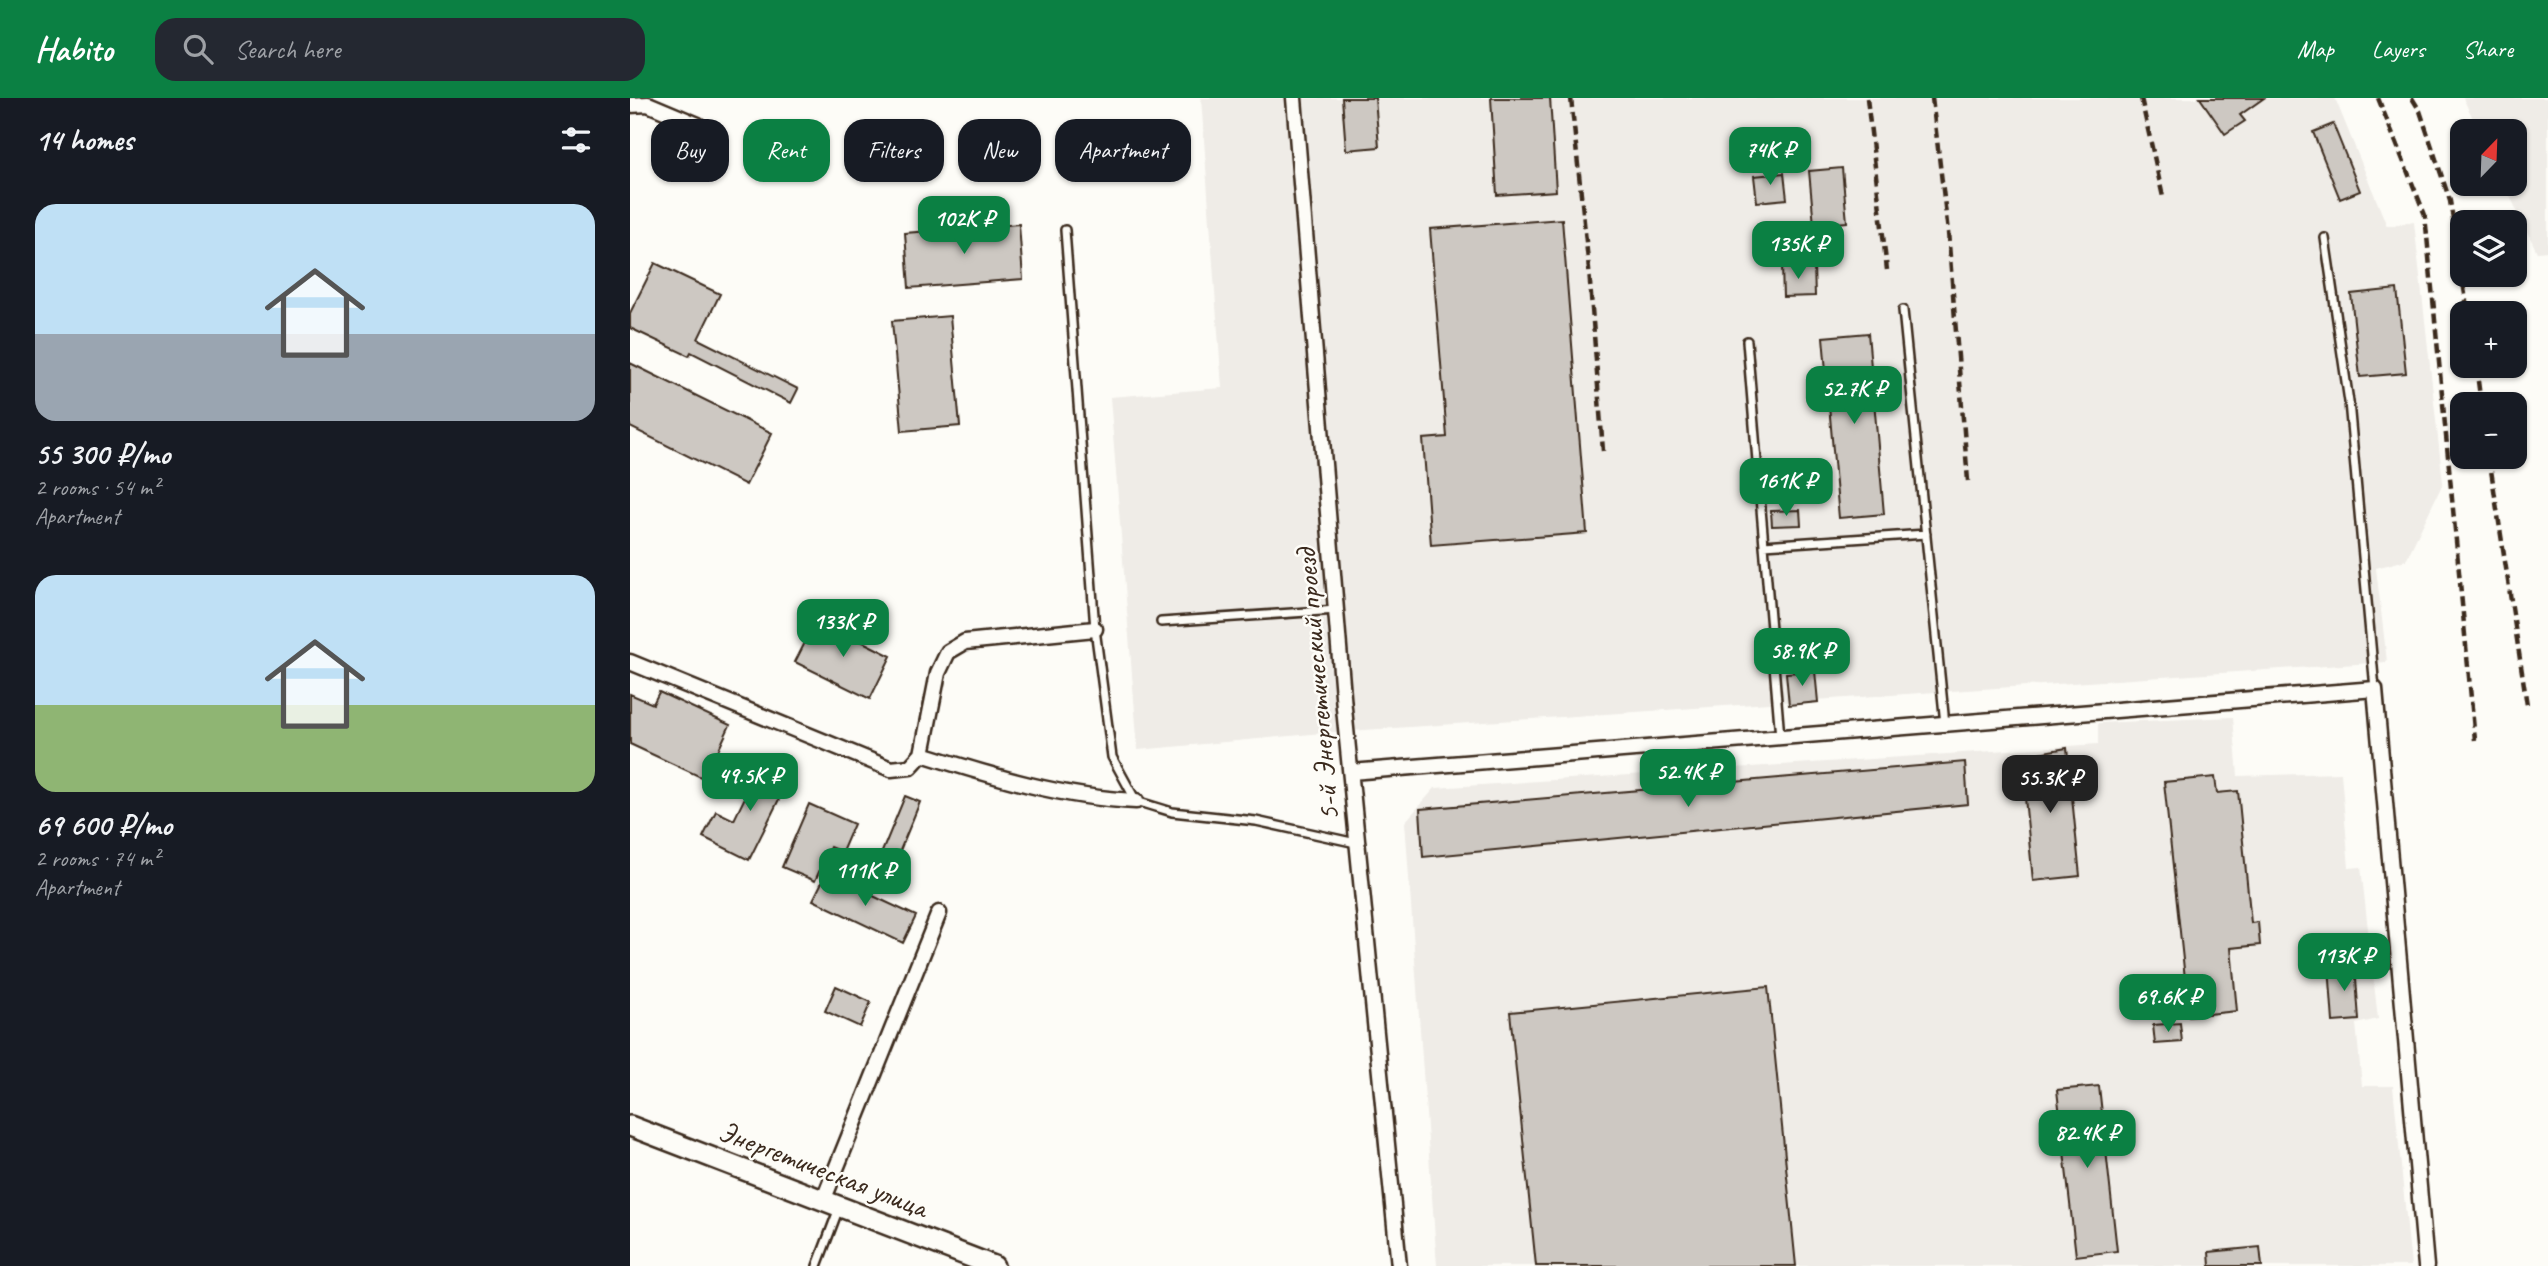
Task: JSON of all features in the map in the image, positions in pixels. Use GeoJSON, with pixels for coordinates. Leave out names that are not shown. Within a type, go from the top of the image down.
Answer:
{"type":"FeatureCollection","features":[{"type":"Feature","properties":{"kind":"main road","name":"Энергетическая улица"},"geometry":{"type":"LineString","coordinates":[[630,1126],[994,1266]]}},
{"type":"Feature","properties":{"kind":"street","name":"5-й Энергетический проезд"},"geometry":{"type":"LineString","coordinates":[[1294,98],[1351,772],[1399,1266]]}},
{"type":"Feature","properties":{"kind":"street"},"geometry":{"type":"LineString","coordinates":[[630,105],[648,104],[684,119]]}},
{"type":"Feature","properties":{"kind":"street"},"geometry":{"type":"LineString","coordinates":[[630,662],[891,769],[910,767],[922,754],[938,673],[948,652],[965,642],[1095,629]]}},
{"type":"Feature","properties":{"kind":"street"},"geometry":{"type":"LineString","coordinates":[[1351,772],[2375,689],[2427,1266]]}},
{"type":"Feature","properties":{"kind":"street"},"geometry":{"type":"LineString","coordinates":[[922,754],[1008,781],[1136,801]]}},
{"type":"Feature","properties":{"kind":"street"},"geometry":{"type":"LineString","coordinates":[[832,1204],[939,914]]}},
{"type":"Feature","properties":{"kind":"lane"},"geometry":{"type":"LineString","coordinates":[[1065,230],[1095,629],[1112,757],[1136,801],[1172,812],[1256,821],[1358,843]]}},
{"type":"Feature","properties":{"kind":"lane"},"geometry":{"type":"LineString","coordinates":[[2325,238],[2349,402],[2375,689]]}},
{"type":"Feature","properties":{"kind":"lane"},"geometry":{"type":"LineString","coordinates":[[1903,310],[1945,724]]}},
{"type":"Feature","properties":{"kind":"lane"},"geometry":{"type":"LineString","coordinates":[[1747,341],[1780,737]]}},
{"type":"Feature","properties":{"kind":"lane"},"geometry":{"type":"LineString","coordinates":[[1764,545],[1926,534]]}},
{"type":"Feature","properties":{"kind":"lane"},"geometry":{"type":"LineString","coordinates":[[1161,621],[1337,610]]}},
{"type":"Feature","properties":{"kind":"lane"},"geometry":{"type":"LineString","coordinates":[[817,1266],[832,1204]]}},
{"type":"Feature","properties":{"kind":"shaded area"},"geometry":{"type":"Polygon","coordinates":[[[1201,98],[2335,98],[2387,226],[2414,222],[2443,483],[2406,560],[2376,568],[2387,662],[1334,732],[1138,750],[1110,397],[1222,388],[1201,98]]]}},
{"type":"Feature","properties":{"kind":"shaded area"},"geometry":{"type":"Polygon","coordinates":[[[2463,98],[2548,98],[2548,251],[2537,252],[2527,231],[2527,210],[2517,210],[2510,196],[2527,196],[2527,119],[2473,119],[2463,98]]]}},
{"type":"Feature","properties":{"kind":"shaded area"},"geometry":{"type":"Polygon","coordinates":[[[2233,717],[2238,776],[2341,773],[2349,868],[2361,867],[2378,1019],[2356,1024],[2362,1086],[2393,1086],[2411,1266],[1437,1266],[1405,822],[1435,788],[2098,744],[2098,723],[2233,717]]]}},
{"type":"Feature","properties":{"kind":"building"},"geometry":{"type":"Polygon","coordinates":[[[1342,98],[1375,98],[1379,147],[1346,150],[1342,98]]]}},
{"type":"Feature","properties":{"kind":"building"},"geometry":{"type":"Polygon","coordinates":[[[1491,98],[1550,98],[1556,191],[1497,195],[1491,98]]]}},
{"type":"Feature","properties":{"kind":"building"},"geometry":{"type":"Polygon","coordinates":[[[2200,98],[2264,98],[2240,115],[2245,121],[2225,134],[2200,98]]]}},
{"type":"Feature","properties":{"kind":"building"},"geometry":{"type":"Polygon","coordinates":[[[2333,124],[2360,191],[2340,199],[2313,132],[2333,124]]]}},
{"type":"Feature","properties":{"kind":"building"},"geometry":{"type":"Polygon","coordinates":[[[1842,168],[1847,222],[1814,225],[1809,171],[1842,168]]]}},
{"type":"Feature","properties":{"kind":"building"},"geometry":{"type":"Polygon","coordinates":[[[1784,173],[1787,199],[1757,202],[1754,176],[1784,173]]]}},
{"type":"Feature","properties":{"kind":"building"},"geometry":{"type":"Polygon","coordinates":[[[1562,219],[1587,533],[1431,545],[1423,439],[1447,437],[1430,229],[1562,219]]]}},
{"type":"Feature","properties":{"kind":"building"},"geometry":{"type":"Polygon","coordinates":[[[1019,224],[1023,279],[909,288],[905,233],[1019,224]]]}},
{"type":"Feature","properties":{"kind":"building"},"geometry":{"type":"Polygon","coordinates":[[[655,263],[720,294],[698,339],[798,389],[791,403],[691,352],[689,356],[630,328],[630,313],[655,263]]]}},
{"type":"Feature","properties":{"kind":"building"},"geometry":{"type":"Polygon","coordinates":[[[1782,266],[1814,266],[1815,296],[1783,297],[1782,266]]]}},
{"type":"Feature","properties":{"kind":"building"},"geometry":{"type":"Polygon","coordinates":[[[2397,289],[2406,373],[2360,377],[2351,294],[2397,289]]]}},
{"type":"Feature","properties":{"kind":"building"},"geometry":{"type":"Polygon","coordinates":[[[950,316],[960,426],[902,431],[892,321],[950,316]]]}},
{"type":"Feature","properties":{"kind":"building"},"geometry":{"type":"Polygon","coordinates":[[[1868,333],[1884,514],[1839,518],[1823,337],[1868,333]]]}},
{"type":"Feature","properties":{"kind":"building"},"geometry":{"type":"Polygon","coordinates":[[[630,363],[772,433],[746,485],[630,427],[630,363]]]}},
{"type":"Feature","properties":{"kind":"building"},"geometry":{"type":"Polygon","coordinates":[[[1800,510],[1801,525],[1772,526],[1771,511],[1800,510]]]}},
{"type":"Feature","properties":{"kind":"building"},"geometry":{"type":"Polygon","coordinates":[[[817,619],[891,656],[870,699],[795,662],[817,619]]]}},
{"type":"Feature","properties":{"kind":"building"},"geometry":{"type":"Polygon","coordinates":[[[1815,671],[1818,702],[1789,705],[1786,673],[1815,671]]]}},
{"type":"Feature","properties":{"kind":"building"},"geometry":{"type":"Polygon","coordinates":[[[659,692],[730,725],[705,779],[630,744],[630,694],[653,704],[659,692]]]}},
{"type":"Feature","properties":{"kind":"building"},"geometry":{"type":"Polygon","coordinates":[[[2067,748],[2080,876],[2033,881],[2021,756],[2067,748]]]}},
{"type":"Feature","properties":{"kind":"building"},"geometry":{"type":"Polygon","coordinates":[[[763,760],[791,775],[749,860],[703,837],[716,811],[734,820],[763,760]]]}},
{"type":"Feature","properties":{"kind":"building"},"geometry":{"type":"Polygon","coordinates":[[[1965,762],[1968,804],[1423,857],[1420,809],[1965,762]]]}},
{"type":"Feature","properties":{"kind":"building"},"geometry":{"type":"Polygon","coordinates":[[[2215,777],[2217,793],[2238,791],[2251,923],[2258,922],[2260,945],[2231,948],[2237,1011],[2189,1016],[2164,782],[2215,777]]]}},
{"type":"Feature","properties":{"kind":"building"},"geometry":{"type":"Polygon","coordinates":[[[905,796],[920,802],[892,870],[877,864],[905,796]]]}},
{"type":"Feature","properties":{"kind":"building"},"geometry":{"type":"Polygon","coordinates":[[[809,804],[854,824],[842,852],[830,847],[815,881],[782,867],[809,804]]]}},
{"type":"Feature","properties":{"kind":"building"},"geometry":{"type":"Polygon","coordinates":[[[826,874],[916,916],[903,943],[813,900],[826,874]]]}},
{"type":"Feature","properties":{"kind":"building"},"geometry":{"type":"Polygon","coordinates":[[[2355,964],[2359,1020],[2333,1022],[2329,966],[2355,964]]]}},
{"type":"Feature","properties":{"kind":"building"},"geometry":{"type":"Polygon","coordinates":[[[836,986],[871,1002],[860,1027],[825,1011],[836,986]]]}},
{"type":"Feature","properties":{"kind":"building"},"geometry":{"type":"Polygon","coordinates":[[[1768,987],[1796,1266],[1536,1266],[1510,1012],[1768,987]]]}},
{"type":"Feature","properties":{"kind":"building"},"geometry":{"type":"Polygon","coordinates":[[[2180,1023],[2182,1042],[2155,1044],[2153,1025],[2180,1023]]]}},
{"type":"Feature","properties":{"kind":"building"},"geometry":{"type":"Polygon","coordinates":[[[2099,1086],[2117,1251],[2076,1256],[2057,1090],[2099,1086]]]}},
{"type":"Feature","properties":{"kind":"building"},"geometry":{"type":"Polygon","coordinates":[[[2260,1247],[2262,1266],[2210,1266],[2209,1252],[2260,1247]]]}},
{"type":"Feature","properties":{"kind":"railway"},"geometry":{"type":"LineString","coordinates":[[1571,98],[1589,270],[1603,451]]}},
{"type":"Feature","properties":{"kind":"railway"},"geometry":{"type":"LineString","coordinates":[[1867,98],[1887,270]]}},
{"type":"Feature","properties":{"kind":"railway"},"geometry":{"type":"LineString","coordinates":[[1932,98],[1948,232],[1968,481]]}},
{"type":"Feature","properties":{"kind":"railway"},"geometry":{"type":"LineString","coordinates":[[2141,98],[2163,197]]}},
{"type":"Feature","properties":{"kind":"railway"},"geometry":{"type":"LineString","coordinates":[[2378,98],[2425,215],[2475,740]]}},
{"type":"Feature","properties":{"kind":"railway"},"geometry":{"type":"LineString","coordinates":[[2412,98],[2420,111],[2450,201],[2466,301]]}},
{"type":"Feature","properties":{"kind":"railway"},"geometry":{"type":"LineString","coordinates":[[2478,378],[2479,392]]}},
{"type":"Feature","properties":{"kind":"railway"},"geometry":{"type":"LineString","coordinates":[[2491,469],[2527,705]]}}]}
